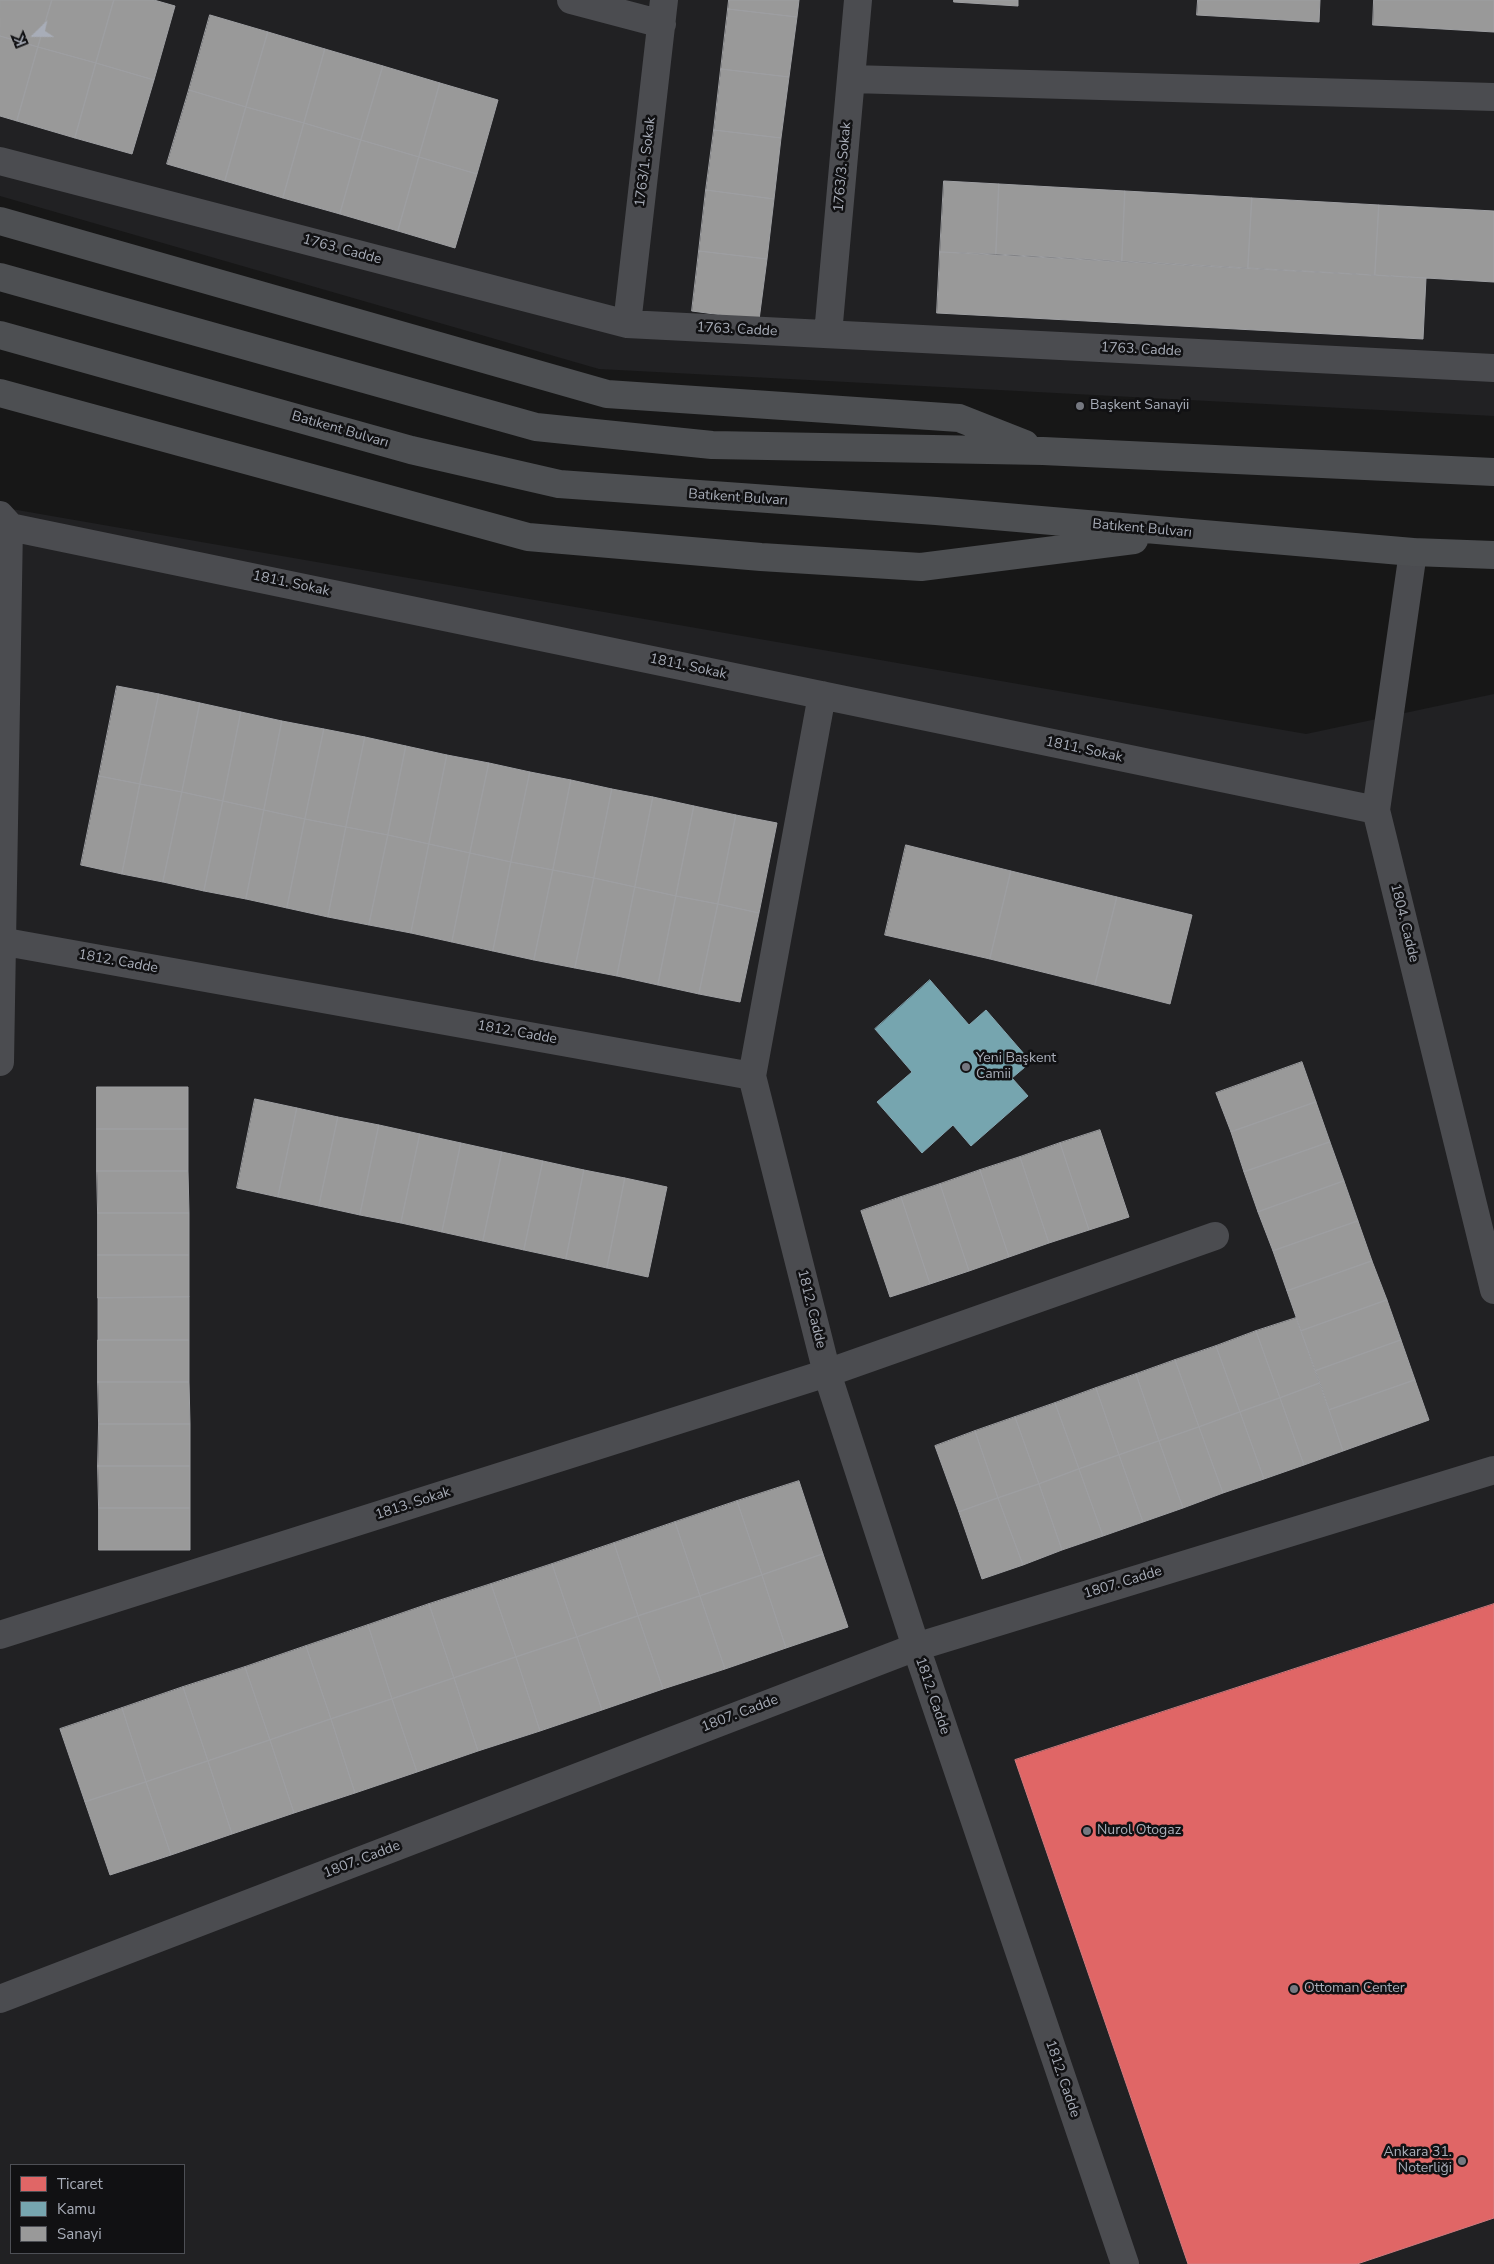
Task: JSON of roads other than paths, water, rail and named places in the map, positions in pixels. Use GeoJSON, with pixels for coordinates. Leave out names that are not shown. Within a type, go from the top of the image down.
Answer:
{"type":"FeatureCollection","features":[{"type":"Feature","properties":{"kind":"main road"},"geometry":{"type":"LineString","coordinates":[[0,221],[606,394],[960,418],[1043,451]]}},
{"type":"Feature","properties":{"kind":"main road"},"geometry":{"type":"LineString","coordinates":[[0,276],[536,427],[712,445],[1043,451],[1494,472]]}},
{"type":"Feature","properties":{"kind":"main road","name":"Batıkent Bulvarı"},"geometry":{"type":"LineString","coordinates":[[0,335],[410,450],[559,484],[936,511],[1413,552],[1494,555]]}},
{"type":"Feature","properties":{"kind":"main road"},"geometry":{"type":"LineString","coordinates":[[0,393],[537,538],[761,557],[921,567],[1188,533]]}},
{"type":"Feature","properties":{"kind":"street"},"geometry":{"type":"LineString","coordinates":[[571,0],[663,12]]}},
{"type":"Feature","properties":{"kind":"street","name":"1763/3. Sokak"},"geometry":{"type":"LineString","coordinates":[[828,334],[858,0]]}},
{"type":"Feature","properties":{"kind":"street","name":"1763/1. Sokak"},"geometry":{"type":"LineString","coordinates":[[627,324],[663,12]]}},
{"type":"Feature","properties":{"kind":"street"},"geometry":{"type":"LineString","coordinates":[[851,78],[1494,97]]}},
{"type":"Feature","properties":{"kind":"street","name":"1763. Cadde"},"geometry":{"type":"LineString","coordinates":[[0,161],[627,324],[1494,368]]}},
{"type":"Feature","properties":{"kind":"street"},"geometry":{"type":"LineString","coordinates":[[0,1062],[3,522]]}},
{"type":"Feature","properties":{"kind":"street","name":"1811. Sokak"},"geometry":{"type":"LineString","coordinates":[[3,522],[1376,810]]}},
{"type":"Feature","properties":{"kind":"street","name":"1804. Cadde"},"geometry":{"type":"LineString","coordinates":[[1413,552],[1376,810],[1494,1290]]}},
{"type":"Feature","properties":{"kind":"street"},"geometry":{"type":"LineString","coordinates":[[752,1076],[822,695]]}},
{"type":"Feature","properties":{"kind":"street","name":"1812. Cadde"},"geometry":{"type":"LineString","coordinates":[[2,941],[752,1076],[827,1373],[916,1647],[1125,2264]]}},
{"type":"Feature","properties":{"kind":"street","name":"1813. Sokak"},"geometry":{"type":"LineString","coordinates":[[0,1635],[827,1373],[1215,1236]]}},
{"type":"Feature","properties":{"kind":"street","name":"1807. Cadde"},"geometry":{"type":"LineString","coordinates":[[0,1999],[916,1647],[1494,1470]]}},
{"type":"Feature","properties":{"kind":"place","name":"Başkent Sanayii"},"geometry":{"type":"Point","coordinates":[1080,406]}},
{"type":"Feature","properties":{"kind":"place","name":"Yeni Başkent Camii"},"geometry":{"type":"Point","coordinates":[966,1067]}},
{"type":"Feature","properties":{"kind":"place","name":"Nurol Otogaz"},"geometry":{"type":"Point","coordinates":[1087,1831]}},
{"type":"Feature","properties":{"kind":"place","name":"Ottoman Center"},"geometry":{"type":"Point","coordinates":[1294,1989]}},
{"type":"Feature","properties":{"kind":"place","name":"Ankara 31. Noterliği"},"geometry":{"type":"Point","coordinates":[1462,2161]}}]}
